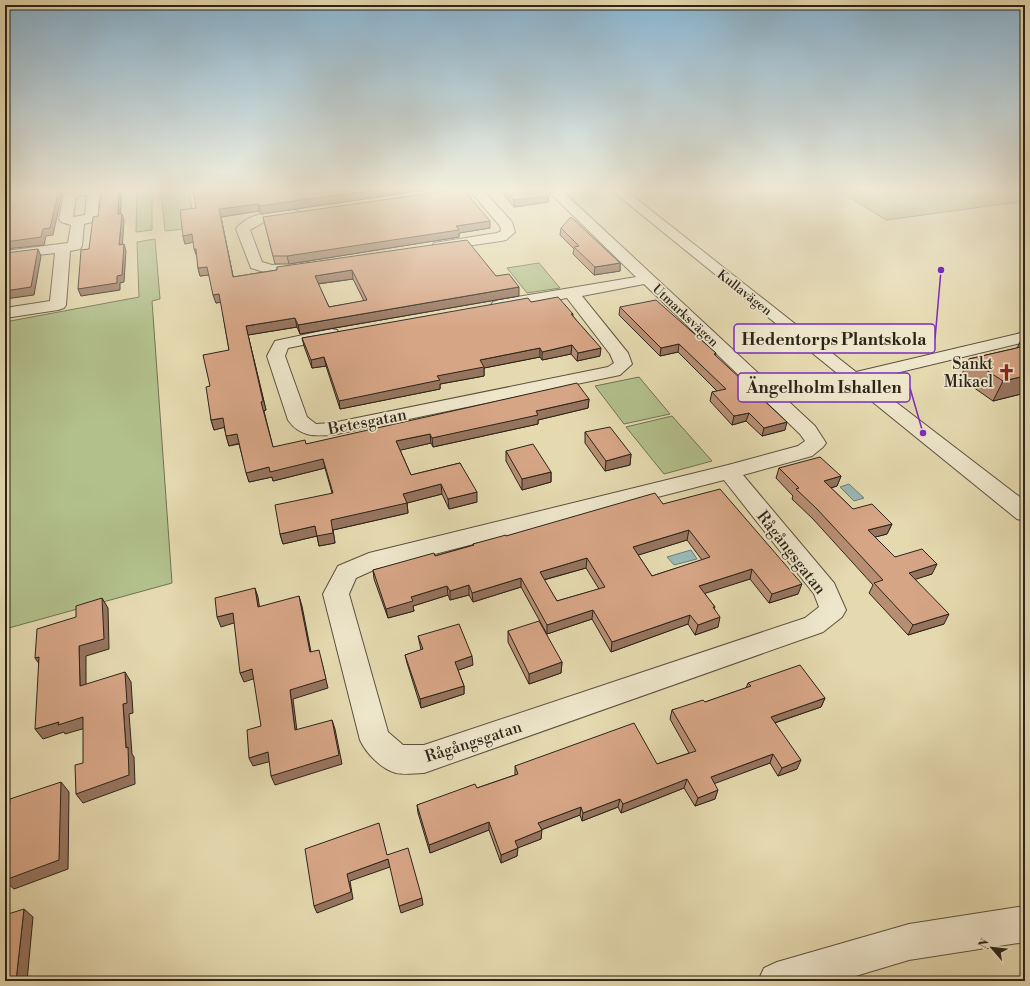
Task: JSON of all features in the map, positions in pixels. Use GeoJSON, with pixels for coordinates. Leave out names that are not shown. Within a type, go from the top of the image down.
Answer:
{"type":"FeatureCollection","features":[{"type":"Feature","properties":{"kind":"street"},"geometry":{"type":"LineString","coordinates":[[5,255],[75,246],[76,235]]}},
{"type":"Feature","properties":{"kind":"street"},"geometry":{"type":"LineString","coordinates":[[245,235],[256,265],[271,270],[320,264]]}},
{"type":"Feature","properties":{"kind":"street"},"geometry":{"type":"LineString","coordinates":[[423,248],[503,235]]}},
{"type":"Feature","properties":{"kind":"street","name":"Utmarksvägen"},"geometry":{"type":"LineString","coordinates":[[601,235],[808,430],[816,443]]}},
{"type":"Feature","properties":{"kind":"street","name":"Kullavägen"},"geometry":{"type":"LineString","coordinates":[[677,235],[862,376],[1025,513]]}},
{"type":"Feature","properties":{"kind":"street"},"geometry":{"type":"LineString","coordinates":[[5,313],[58,305],[63,247]]}},
{"type":"Feature","properties":{"kind":"street"},"geometry":{"type":"LineString","coordinates":[[487,308],[648,280]]}},
{"type":"Feature","properties":{"kind":"street","name":"Betesgatan"},"geometry":{"type":"LineString","coordinates":[[348,331],[295,340],[282,345],[276,356],[298,420],[312,430],[339,427],[614,371],[623,364],[619,353],[571,293]]}},
{"type":"Feature","properties":{"kind":"street"},"geometry":{"type":"LineString","coordinates":[[862,376],[1025,337]]}},
{"type":"Feature","properties":{"kind":"street","name":"Rågångsgatan"},"geometry":{"type":"LineString","coordinates":[[729,472],[825,590],[833,610],[814,624],[424,759],[397,759],[375,740],[336,594],[347,572],[369,562],[729,472],[805,450],[816,443]]}},
{"type":"Feature","properties":{"kind":"street"},"geometry":{"type":"LineString","coordinates":[[777,981],[909,942],[1025,924]]}},
{"type":"Feature","properties":{"kind":"green space"},"geometry":{"type":"Polygon","coordinates":[[[155,239],[160,299],[152,301],[172,583],[5,629],[5,322],[139,297],[137,242],[155,239]]]}},
{"type":"Feature","properties":{"kind":"green space"},"geometry":{"type":"Polygon","coordinates":[[[539,263],[560,288],[527,293],[507,268],[539,263]]]}},
{"type":"Feature","properties":{"kind":"green space"},"geometry":{"type":"Polygon","coordinates":[[[639,377],[670,414],[624,424],[595,386],[639,377]]]}},
{"type":"Feature","properties":{"kind":"green space"},"geometry":{"type":"Polygon","coordinates":[[[672,416],[712,461],[664,474],[626,427],[672,416]]]}},
{"type":"Feature","properties":{"kind":"water"},"geometry":{"type":"Polygon","coordinates":[[[849,484],[864,498],[854,501],[840,487],[849,484]]]}},
{"type":"Feature","properties":{"kind":"water"},"geometry":{"type":"Polygon","coordinates":[[[691,550],[697,559],[674,565],[667,557],[691,550]]]}},
{"type":"Feature","properties":{"kind":"building"},"geometry":{"type":"Polygon","coordinates":[[[5,235],[41,235],[41,237],[5,242],[5,235]]]}},
{"type":"Feature","properties":{"kind":"building"},"geometry":{"type":"Polygon","coordinates":[[[91,235],[120,235],[119,245],[124,244],[122,275],[117,276],[117,283],[78,289],[81,250],[89,249],[91,235]]]}},
{"type":"Feature","properties":{"kind":"building"},"geometry":{"type":"Polygon","coordinates":[[[192,235],[224,235],[233,277],[277,270],[277,267],[467,240],[496,276],[509,274],[519,287],[298,325],[295,318],[246,326],[263,401],[261,402],[273,447],[305,440],[306,444],[577,383],[589,399],[536,411],[538,415],[432,438],[430,434],[396,441],[411,475],[460,463],[477,492],[448,499],[441,484],[403,494],[407,503],[331,520],[333,533],[317,536],[315,526],[280,534],[275,505],[333,493],[323,459],[270,472],[269,467],[246,473],[237,434],[226,436],[223,418],[211,420],[206,387],[210,386],[203,355],[229,350],[219,294],[213,295],[207,267],[198,268],[196,249],[194,249],[192,235]],[[352,270],[315,276],[329,307],[367,300],[352,270]]]}},
{"type":"Feature","properties":{"kind":"building"},"geometry":{"type":"Polygon","coordinates":[[[268,235],[426,235],[287,256],[273,256],[268,235]]]}},
{"type":"Feature","properties":{"kind":"building"},"geometry":{"type":"Polygon","coordinates":[[[568,235],[590,235],[620,263],[595,267],[574,247],[579,246],[568,235]]]}},
{"type":"Feature","properties":{"kind":"building"},"geometry":{"type":"Polygon","coordinates":[[[38,249],[31,287],[5,291],[5,253],[38,249]]]}},
{"type":"Feature","properties":{"kind":"building"},"geometry":{"type":"Polygon","coordinates":[[[558,297],[601,348],[578,353],[572,345],[542,352],[540,348],[480,360],[484,367],[437,376],[440,380],[339,401],[324,357],[311,360],[302,338],[528,298],[531,302],[558,297]]]}},
{"type":"Feature","properties":{"kind":"building"},"geometry":{"type":"Polygon","coordinates":[[[656,300],[716,353],[714,354],[787,422],[764,428],[749,413],[734,416],[712,392],[726,389],[679,344],[661,348],[620,307],[656,300]]]}},
{"type":"Feature","properties":{"kind":"building"},"geometry":{"type":"Polygon","coordinates":[[[1025,346],[1025,376],[1003,381],[969,359],[1025,346]]]}},
{"type":"Feature","properties":{"kind":"building"},"geometry":{"type":"Polygon","coordinates":[[[610,427],[631,454],[606,461],[585,432],[610,427]]]}},
{"type":"Feature","properties":{"kind":"building"},"geometry":{"type":"Polygon","coordinates":[[[533,444],[551,472],[522,479],[506,451],[533,444]]]}},
{"type":"Feature","properties":{"kind":"building"},"geometry":{"type":"Polygon","coordinates":[[[820,457],[841,476],[824,481],[853,509],[872,504],[892,524],[868,530],[895,557],[922,549],[937,564],[909,573],[949,614],[913,625],[874,583],[883,580],[817,509],[796,489],[799,488],[779,468],[820,457]]]}},
{"type":"Feature","properties":{"kind":"building"},"geometry":{"type":"Polygon","coordinates":[[[720,489],[802,584],[772,594],[752,569],[699,586],[715,607],[713,607],[720,617],[698,625],[690,615],[612,642],[593,610],[547,625],[521,578],[472,593],[469,585],[450,591],[447,586],[411,597],[413,601],[386,609],[373,570],[434,553],[435,556],[655,493],[663,504],[720,489]],[[689,530],[633,547],[652,576],[710,557],[689,530]],[[587,558],[540,572],[557,601],[605,587],[587,558]]]}},
{"type":"Feature","properties":{"kind":"building"},"geometry":{"type":"Polygon","coordinates":[[[255,588],[258,607],[299,596],[310,652],[319,650],[326,679],[290,690],[295,730],[332,720],[339,755],[271,776],[268,752],[249,758],[247,730],[261,726],[252,669],[240,673],[233,613],[217,617],[215,598],[255,588]]]}},
{"type":"Feature","properties":{"kind":"building"},"geometry":{"type":"Polygon","coordinates":[[[102,598],[104,639],[79,646],[80,686],[125,672],[127,703],[123,704],[126,748],[128,747],[129,775],[76,794],[75,765],[83,763],[83,717],[58,725],[59,722],[35,729],[39,657],[35,658],[37,629],[76,617],[76,606],[102,598]]]}},
{"type":"Feature","properties":{"kind":"building"},"geometry":{"type":"Polygon","coordinates":[[[539,621],[562,662],[529,674],[508,631],[539,621]]]}},
{"type":"Feature","properties":{"kind":"building"},"geometry":{"type":"Polygon","coordinates":[[[459,624],[472,656],[455,662],[464,686],[420,699],[405,655],[423,649],[418,636],[459,624]]]}},
{"type":"Feature","properties":{"kind":"building"},"geometry":{"type":"Polygon","coordinates":[[[800,665],[825,698],[771,717],[801,760],[782,768],[773,754],[711,777],[718,790],[698,798],[687,779],[623,804],[620,799],[583,813],[581,807],[538,823],[542,830],[515,841],[518,848],[501,855],[489,822],[429,845],[417,805],[475,784],[477,788],[518,774],[515,766],[634,723],[657,764],[696,751],[672,710],[703,700],[705,702],[751,686],[748,683],[800,665]]]}},
{"type":"Feature","properties":{"kind":"building"},"geometry":{"type":"Polygon","coordinates":[[[61,782],[59,860],[5,880],[10,799],[61,782]]]}},
{"type":"Feature","properties":{"kind":"building"},"geometry":{"type":"Polygon","coordinates":[[[379,823],[387,855],[408,848],[422,898],[399,906],[388,859],[347,874],[351,892],[314,906],[305,849],[379,823]]]}},
{"type":"Feature","properties":{"kind":"building"},"geometry":{"type":"Polygon","coordinates":[[[24,909],[16,981],[5,981],[5,915],[24,909]]]}},
{"type":"Feature","properties":{"kind":"place","name":"Hedentorps Plantskola"},"geometry":{"type":"Point","coordinates":[941,270]}},
{"type":"Feature","properties":{"kind":"place","name":"Sankt Mikael"},"geometry":{"type":"Point","coordinates":[1006,372]}},
{"type":"Feature","properties":{"kind":"place","name":"Ängelholm Ishallen"},"geometry":{"type":"Point","coordinates":[923,433]}}]}
